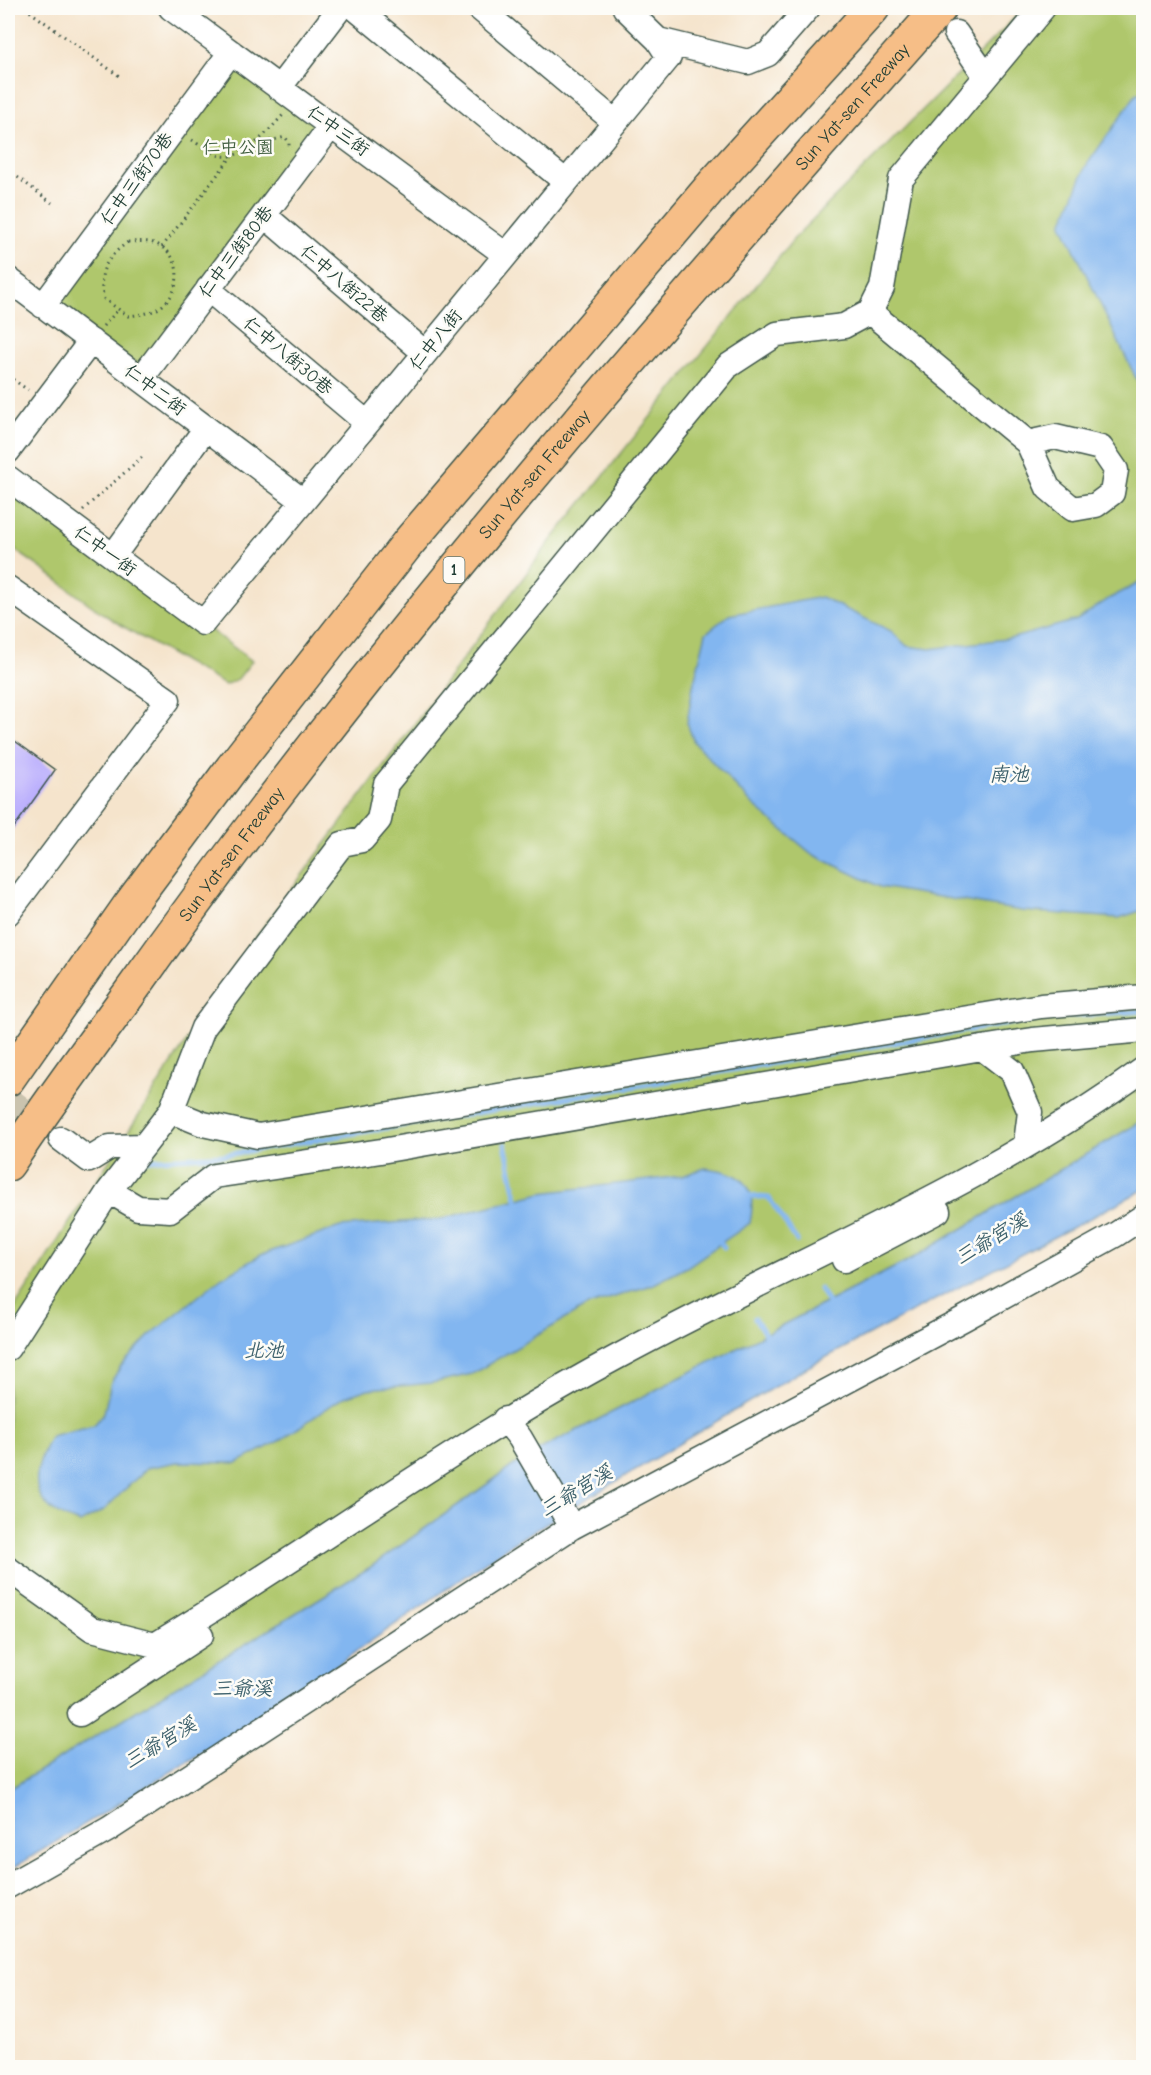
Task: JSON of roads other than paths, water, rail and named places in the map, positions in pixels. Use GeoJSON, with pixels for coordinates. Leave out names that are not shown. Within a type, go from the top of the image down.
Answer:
{"type":"FeatureCollection","features":[{"type":"Feature","properties":{"kind":"highway"},"geometry":{"type":"LineString","coordinates":[[8,1079],[129,906],[232,768],[408,543],[716,181],[873,8]]}},
{"type":"Feature","properties":{"kind":"highway","name":"Sun Yat-sen Freeway"},"geometry":{"type":"LineString","coordinates":[[9,1163],[164,944],[274,796],[450,574],[627,362],[948,20]]}},
{"type":"Feature","properties":{"kind":"highway"},"geometry":{"type":"LineString","coordinates":[[8,1053],[129,906]]}},
{"type":"Feature","properties":{"kind":"street","name":"仁中三街"},"geometry":{"type":"LineString","coordinates":[[171,8],[506,255]]}},
{"type":"Feature","properties":{"kind":"street"},"geometry":{"type":"LineString","coordinates":[[479,8],[615,122]]}},
{"type":"Feature","properties":{"kind":"street"},"geometry":{"type":"LineString","coordinates":[[624,8],[663,48],[748,62],[768,54],[808,8]]}},
{"type":"Feature","properties":{"kind":"street"},"geometry":{"type":"LineString","coordinates":[[8,1348],[109,1191],[171,1111],[203,1028],[342,844],[362,840],[379,820],[386,784],[728,366],[777,334],[844,326],[870,312],[882,288],[901,179],[985,75],[1043,8]]}},
{"type":"Feature","properties":{"kind":"street"},"geometry":{"type":"LineString","coordinates":[[287,93],[339,9],[566,182]]}},
{"type":"Feature","properties":{"kind":"street"},"geometry":{"type":"LineString","coordinates":[[948,20],[985,75]]}},
{"type":"Feature","properties":{"kind":"street","name":"仁中八街"},"geometry":{"type":"LineString","coordinates":[[203,623],[615,122],[663,48]]}},
{"type":"Feature","properties":{"kind":"street","name":"仁中三街70巷"},"geometry":{"type":"LineString","coordinates":[[43,306],[231,52]]}},
{"type":"Feature","properties":{"kind":"street","name":"仁中三街80巷"},"geometry":{"type":"LineString","coordinates":[[141,379],[331,126]]}},
{"type":"Feature","properties":{"kind":"street","name":"仁中八街22巷"},"geometry":{"type":"LineString","coordinates":[[264,215],[425,353]]}},
{"type":"Feature","properties":{"kind":"street","name":"仁中二街"},"geometry":{"type":"LineString","coordinates":[[8,279],[303,501]]}},
{"type":"Feature","properties":{"kind":"street","name":"仁中八街30巷"},"geometry":{"type":"LineString","coordinates":[[208,289],[367,423]]}},
{"type":"Feature","properties":{"kind":"street"},"geometry":{"type":"LineString","coordinates":[[870,312],[1028,443]]}},
{"type":"Feature","properties":{"kind":"street"},"geometry":{"type":"LineString","coordinates":[[8,451],[91,341]]}},
{"type":"Feature","properties":{"kind":"street"},"geometry":{"type":"LineString","coordinates":[[113,556],[206,428]]}},
{"type":"Feature","properties":{"kind":"street","name":"仁中一街"},"geometry":{"type":"LineString","coordinates":[[8,478],[203,623]]}},
{"type":"Feature","properties":{"kind":"street"},"geometry":{"type":"LineString","coordinates":[[8,588],[168,700],[8,913]]}},
{"type":"Feature","properties":{"kind":"street"},"geometry":{"type":"LineString","coordinates":[[171,1111],[203,1124],[258,1136],[1041,1006],[1143,997]]}},
{"type":"Feature","properties":{"kind":"street"},"geometry":{"type":"LineString","coordinates":[[109,1191],[138,1208],[170,1210],[214,1176],[393,1149],[982,1048],[1033,1040],[1143,1030]]}},
{"type":"Feature","properties":{"kind":"street"},"geometry":{"type":"LineString","coordinates":[[982,1048],[1012,1071],[1030,1112],[1026,1143]]}},
{"type":"Feature","properties":{"kind":"street"},"geometry":{"type":"LineString","coordinates":[[80,1714],[434,1484],[620,1354],[929,1199],[1102,1099],[1143,1069]]}},
{"type":"Feature","properties":{"kind":"street"},"geometry":{"type":"LineString","coordinates":[[8,1569],[92,1629],[155,1645],[512,1428],[909,1228],[1107,1115],[1143,1090]]}},
{"type":"Feature","properties":{"kind":"street"},"geometry":{"type":"LineString","coordinates":[[61,1139],[89,1160],[110,1147],[144,1146]]}},
{"type":"Feature","properties":{"kind":"street"},"geometry":{"type":"LineString","coordinates":[[8,1886],[109,1829],[569,1522],[963,1319],[1115,1235],[1143,1216]]}},
{"type":"Feature","properties":{"kind":"street"},"geometry":{"type":"LineString","coordinates":[[512,1428],[569,1522]]}},
{"type":"Feature","properties":{"kind":"water"},"geometry":{"type":"Polygon","coordinates":[[[1137,93],[1143,93],[1143,393],[1062,224],[1086,166],[1137,93]]]}},
{"type":"Feature","properties":{"kind":"water","name":"南池"},"geometry":{"type":"Polygon","coordinates":[[[1143,581],[1143,910],[1119,918],[1022,911],[880,887],[812,854],[754,806],[694,742],[687,723],[706,633],[729,615],[821,597],[891,631],[907,646],[930,649],[1013,638],[1077,620],[1110,598],[1143,581]]]}},
{"type":"Feature","properties":{"kind":"water","name":"三爺溪"},"geometry":{"type":"Polygon","coordinates":[[[1143,1120],[1143,1190],[806,1368],[513,1543],[264,1715],[8,1871],[8,1790],[369,1568],[527,1456],[915,1257],[1143,1120]]]}},
{"type":"Feature","properties":{"kind":"water","name":"北池"},"geometry":{"type":"Polygon","coordinates":[[[705,1168],[729,1173],[745,1182],[752,1199],[750,1223],[687,1267],[654,1284],[587,1306],[472,1374],[432,1383],[368,1389],[342,1398],[279,1441],[237,1463],[177,1462],[147,1468],[104,1510],[80,1523],[51,1509],[42,1500],[37,1478],[39,1465],[51,1436],[94,1425],[104,1413],[111,1382],[121,1366],[149,1336],[221,1278],[261,1255],[340,1227],[441,1219],[541,1193],[682,1176],[705,1168]]]}},
{"type":"Feature","properties":{"kind":"waterway"},"geometry":{"type":"LineString","coordinates":[[144,1160],[225,1155],[1042,1018],[1144,1011]]}},
{"type":"Feature","properties":{"kind":"waterway"},"geometry":{"type":"LineString","coordinates":[[505,1144],[518,1204]]}},
{"type":"Feature","properties":{"kind":"waterway"},"geometry":{"type":"LineString","coordinates":[[748,1196],[769,1198],[797,1241]]}},
{"type":"Feature","properties":{"kind":"waterway"},"geometry":{"type":"LineString","coordinates":[[717,1238],[724,1247]]}},
{"type":"Feature","properties":{"kind":"waterway"},"geometry":{"type":"LineString","coordinates":[[820,1289],[830,1306]]}},
{"type":"Feature","properties":{"kind":"waterway"},"geometry":{"type":"LineString","coordinates":[[755,1318],[768,1339]]}},
{"type":"Feature","properties":{"kind":"tunnel"},"geometry":{"type":"LineString","coordinates":[[8,1098],[51,1131]]}},
{"type":"Feature","properties":{"kind":"park label","name":"仁中公園"},"geometry":{"type":"Point","coordinates":[238,147]}},
{"type":"Feature","properties":{"kind":"water label","name":"三爺宮溪"},"geometry":{"type":"Point","coordinates":[991,1239]}},
{"type":"Feature","properties":{"kind":"water label","name":"三爺宮溪"},"geometry":{"type":"Point","coordinates":[576,1491]}},
{"type":"Feature","properties":{"kind":"water label","name":"三爺宮溪"},"geometry":{"type":"Point","coordinates":[160,1743]}}]}
